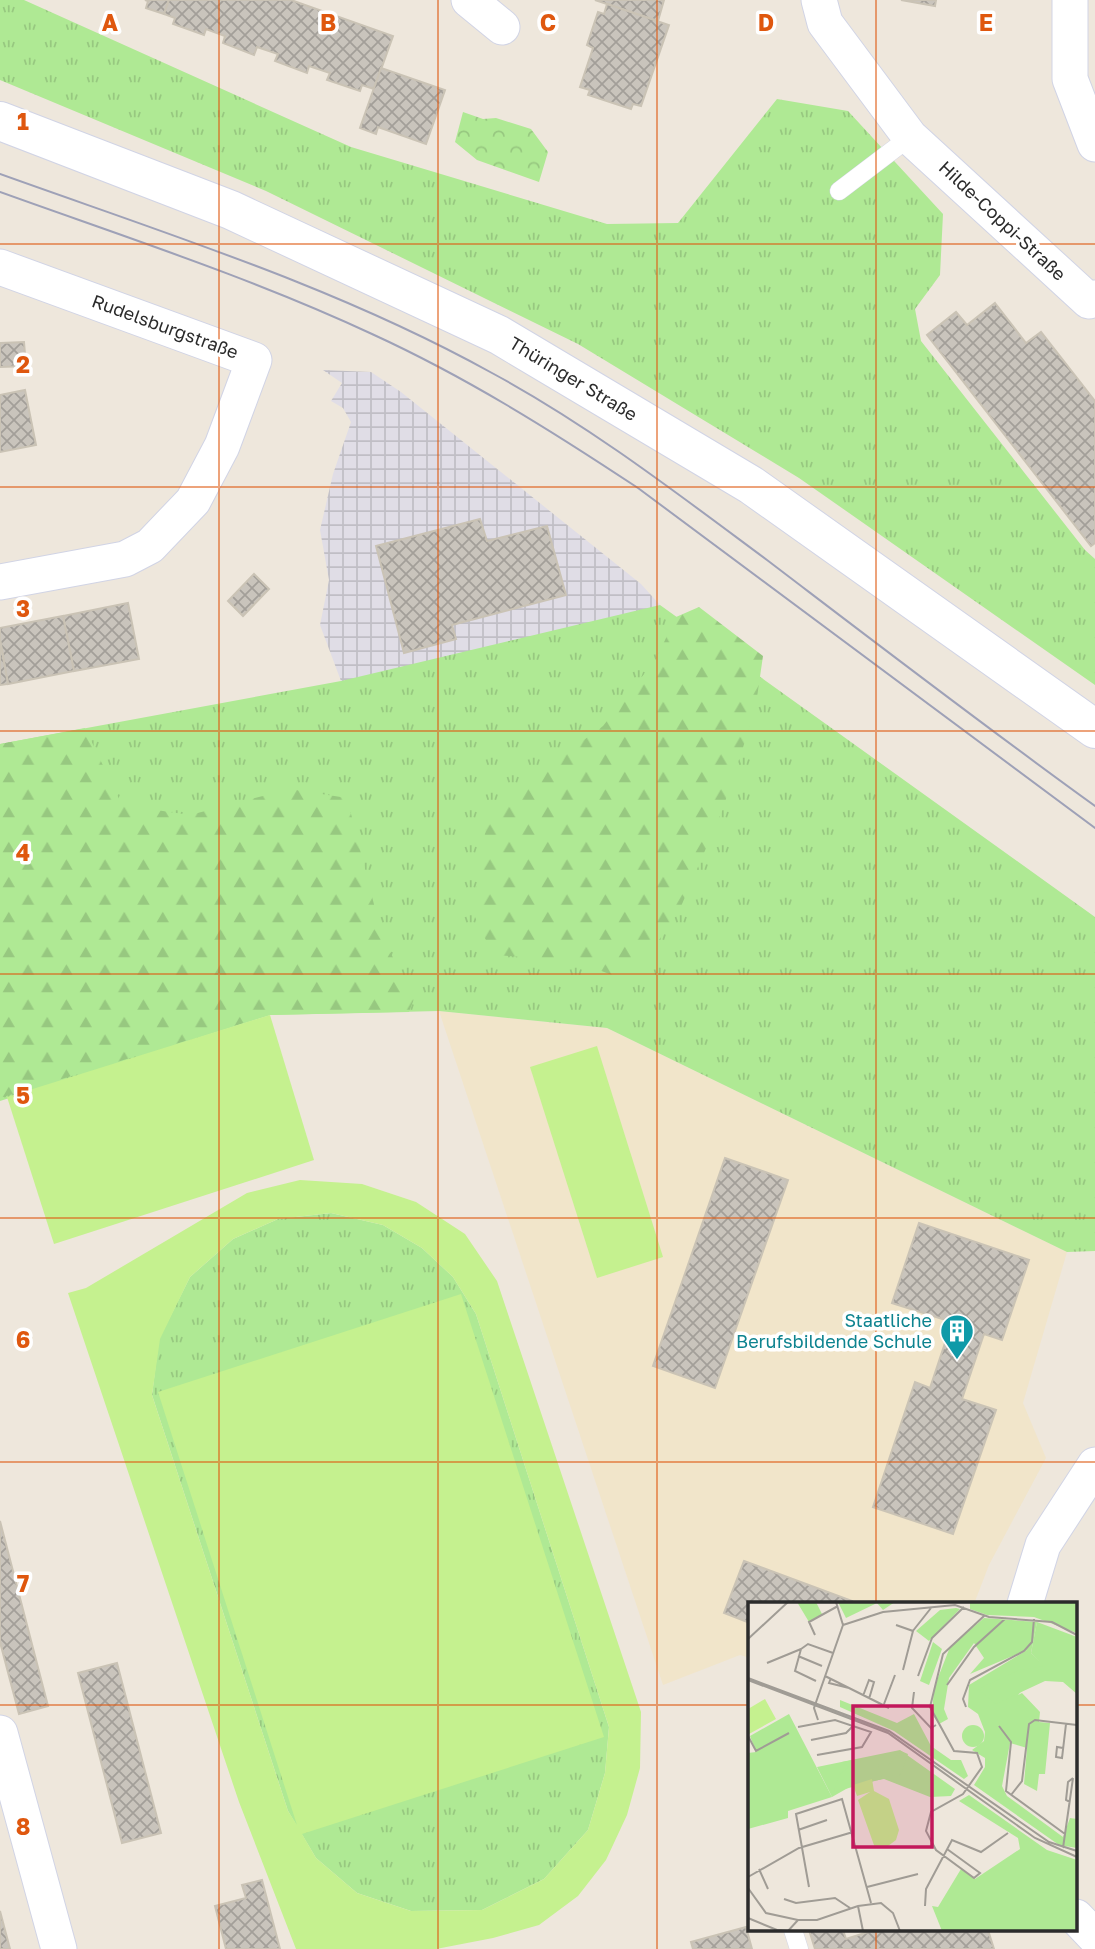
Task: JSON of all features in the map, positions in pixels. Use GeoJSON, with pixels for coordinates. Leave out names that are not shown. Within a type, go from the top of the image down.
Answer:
{"type":"FeatureCollection","features":[{"type":"Feature","properties":{"kind":"main road","name":"Thüringer Straße"},"geometry":{"type":"LineString","coordinates":[[0,121],[231,210],[499,335],[751,485],[1095,729]]}},
{"type":"Feature","properties":{"kind":"street"},"geometry":{"type":"LineString","coordinates":[[469,0],[502,27]]}},
{"type":"Feature","properties":{"kind":"street","name":"Hilde-Coppi-Straße"},"geometry":{"type":"LineString","coordinates":[[819,0],[825,23],[910,137],[1089,301],[1095,298]]}},
{"type":"Feature","properties":{"kind":"street"},"geometry":{"type":"LineString","coordinates":[[1070,0],[1070,79],[1095,144]]}},
{"type":"Feature","properties":{"kind":"street","name":"Rudelsburgstraße"},"geometry":{"type":"LineString","coordinates":[[0,582],[125,559],[149,546],[193,501],[222,446],[254,360],[1,269]]}},
{"type":"Feature","properties":{"kind":"street"},"geometry":{"type":"LineString","coordinates":[[1026,1602],[1042,1545],[1095,1465]]}},
{"type":"Feature","properties":{"kind":"street"},"geometry":{"type":"LineString","coordinates":[[2,1745],[59,1949]]}},
{"type":"Feature","properties":{"kind":"street"},"geometry":{"type":"LineString","coordinates":[[1078,1919],[1095,1937]]}},
{"type":"Feature","properties":{"kind":"lane"},"geometry":{"type":"LineString","coordinates":[[839,191],[910,137]]}},
{"type":"Feature","properties":{"kind":"lane"},"geometry":{"type":"LineString","coordinates":[[794,1932],[799,1949]]}},
{"type":"Feature","properties":{"kind":"shaded area"},"geometry":{"type":"Polygon","coordinates":[[[323,370],[371,372],[401,392],[641,584],[660,605],[660,631],[364,724],[341,681],[320,625],[329,580],[320,530],[333,474],[351,422],[343,408],[331,401],[342,383],[323,370]]]}},
{"type":"Feature","properties":{"kind":"shaded area"},"geometry":{"type":"Polygon","coordinates":[[[439,1011],[607,1028],[1067,1252],[1023,1403],[1046,1458],[989,1565],[975,1602],[748,1602],[748,1657],[740,1655],[663,1685],[439,1011]]]}},
{"type":"Feature","properties":{"kind":"green space"},"geometry":{"type":"Polygon","coordinates":[[[0,0],[24,0],[351,147],[607,224],[678,223],[777,99],[848,111],[943,214],[940,275],[915,309],[921,341],[1085,550],[1095,559],[1095,685],[799,478],[578,344],[266,191],[0,80],[0,0]]]}},
{"type":"Feature","properties":{"kind":"green space"},"geometry":{"type":"Polygon","coordinates":[[[463,112],[483,119],[496,118],[531,129],[548,152],[539,182],[477,160],[455,142],[463,112]]]}},
{"type":"Feature","properties":{"kind":"green space"},"geometry":{"type":"Polygon","coordinates":[[[660,605],[1095,917],[1095,1251],[1067,1252],[607,1028],[439,1011],[270,1015],[0,1101],[0,744],[341,681],[660,605]]]}},
{"type":"Feature","properties":{"kind":"green space"},"geometry":{"type":"Polygon","coordinates":[[[699,607],[763,656],[755,711],[722,811],[679,911],[630,982],[573,960],[493,955],[475,917],[478,865],[487,825],[511,793],[603,726],[656,659],[676,617],[699,607]]]}},
{"type":"Feature","properties":{"kind":"green space"},"geometry":{"type":"Polygon","coordinates":[[[85,728],[122,805],[190,815],[290,789],[347,798],[382,936],[414,999],[409,1012],[270,1015],[0,1098],[0,744],[85,728]]]}},
{"type":"Feature","properties":{"kind":"green space"},"geometry":{"type":"Polygon","coordinates":[[[270,1015],[314,1160],[54,1244],[7,1097],[270,1015]]]}},
{"type":"Feature","properties":{"kind":"green space"},"geometry":{"type":"Polygon","coordinates":[[[597,1046],[663,1257],[597,1278],[530,1067],[597,1046]]]}},
{"type":"Feature","properties":{"kind":"green space"},"geometry":{"type":"Polygon","coordinates":[[[300,1180],[362,1184],[416,1202],[465,1234],[497,1281],[641,1712],[640,1768],[627,1815],[606,1860],[578,1896],[539,1925],[493,1938],[436,1949],[296,1949],[239,1802],[68,1293],[86,1288],[247,1193],[300,1180]],[[331,1213],[278,1219],[233,1239],[190,1277],[160,1339],[152,1395],[288,1811],[297,1825],[158,1392],[461,1294],[604,1737],[302,1834],[316,1858],[357,1893],[411,1911],[482,1910],[544,1879],[588,1830],[605,1773],[609,1727],[476,1314],[453,1277],[422,1248],[383,1225],[331,1213]]]}},
{"type":"Feature","properties":{"kind":"green space"},"geometry":{"type":"Polygon","coordinates":[[[331,1213],[383,1225],[422,1248],[453,1277],[476,1314],[609,1727],[605,1773],[588,1830],[544,1879],[482,1910],[411,1911],[357,1893],[316,1858],[288,1811],[152,1395],[159,1339],[190,1277],[233,1239],[278,1219],[331,1213]]]}},
{"type":"Feature","properties":{"kind":"building"},"geometry":{"type":"Polygon","coordinates":[[[145,0],[169,0],[164,14],[146,8],[148,1],[145,0]]]}},
{"type":"Feature","properties":{"kind":"building"},"geometry":{"type":"Polygon","coordinates":[[[169,0],[291,0],[393,36],[374,89],[362,85],[360,91],[327,80],[330,73],[309,66],[307,73],[275,61],[278,54],[257,47],[254,55],[223,43],[225,36],[206,29],[204,35],[173,24],[175,18],[164,14],[169,0]]]}},
{"type":"Feature","properties":{"kind":"building"},"geometry":{"type":"Polygon","coordinates":[[[595,0],[664,0],[658,21],[595,0]]]}},
{"type":"Feature","properties":{"kind":"building"},"geometry":{"type":"Polygon","coordinates":[[[901,0],[936,0],[935,6],[901,0]]]}},
{"type":"Feature","properties":{"kind":"building"},"geometry":{"type":"Polygon","coordinates":[[[607,4],[669,25],[641,106],[633,104],[631,109],[588,95],[590,90],[580,87],[593,48],[587,45],[598,12],[604,14],[607,4]]]}},
{"type":"Feature","properties":{"kind":"building"},"geometry":{"type":"Polygon","coordinates":[[[381,68],[445,90],[426,144],[378,127],[376,134],[360,128],[381,68]]]}},
{"type":"Feature","properties":{"kind":"building"},"geometry":{"type":"Polygon","coordinates":[[[995,303],[1026,343],[1041,332],[1095,401],[1095,543],[1091,546],[927,335],[956,312],[967,325],[995,303]]]}},
{"type":"Feature","properties":{"kind":"building"},"geometry":{"type":"Polygon","coordinates":[[[24,342],[26,366],[0,367],[0,343],[24,342]]]}},
{"type":"Feature","properties":{"kind":"building"},"geometry":{"type":"Polygon","coordinates":[[[25,390],[36,445],[0,452],[0,395],[25,390]]]}},
{"type":"Feature","properties":{"kind":"building"},"geometry":{"type":"Polygon","coordinates":[[[480,519],[487,541],[547,526],[566,595],[452,625],[456,639],[404,653],[376,546],[480,519]]]}},
{"type":"Feature","properties":{"kind":"building"},"geometry":{"type":"Polygon","coordinates":[[[254,574],[269,589],[243,616],[228,601],[254,574]]]}},
{"type":"Feature","properties":{"kind":"building"},"geometry":{"type":"Polygon","coordinates":[[[128,603],[139,659],[74,671],[63,616],[128,603]]]}},
{"type":"Feature","properties":{"kind":"building"},"geometry":{"type":"Polygon","coordinates":[[[63,616],[74,671],[8,684],[0,628],[63,616]]]}},
{"type":"Feature","properties":{"kind":"building"},"geometry":{"type":"Polygon","coordinates":[[[0,640],[8,684],[0,685],[0,640]]]}},
{"type":"Feature","properties":{"kind":"building"},"geometry":{"type":"Polygon","coordinates":[[[725,1158],[788,1180],[715,1388],[653,1366],[725,1158]]]}},
{"type":"Feature","properties":{"kind":"building","name":"Staatliche Berufsbildende Schule"},"geometry":{"type":"Polygon","coordinates":[[[919,1223],[1029,1260],[1002,1340],[984,1334],[962,1399],[996,1410],[953,1534],[873,1507],[915,1382],[930,1388],[952,1322],[892,1303],[919,1223]]]}},
{"type":"Feature","properties":{"kind":"building"},"geometry":{"type":"Polygon","coordinates":[[[0,1521],[48,1706],[19,1714],[0,1642],[0,1521]]]}},
{"type":"Feature","properties":{"kind":"building"},"geometry":{"type":"Polygon","coordinates":[[[744,1561],[852,1601],[748,1602],[748,1622],[724,1613],[744,1561]]]}},
{"type":"Feature","properties":{"kind":"building"},"geometry":{"type":"Polygon","coordinates":[[[117,1663],[161,1833],[122,1843],[78,1673],[117,1663]]]}},
{"type":"Feature","properties":{"kind":"building"},"geometry":{"type":"Polygon","coordinates":[[[262,1880],[280,1949],[226,1949],[215,1906],[246,1898],[242,1885],[262,1880]]]}},
{"type":"Feature","properties":{"kind":"building"},"geometry":{"type":"Polygon","coordinates":[[[0,1911],[10,1949],[0,1949],[0,1911]]]}},
{"type":"Feature","properties":{"kind":"building"},"geometry":{"type":"Polygon","coordinates":[[[746,1927],[752,1949],[693,1949],[691,1942],[746,1927]]]}},
{"type":"Feature","properties":{"kind":"building"},"geometry":{"type":"Polygon","coordinates":[[[810,1932],[844,1932],[846,1939],[868,1932],[989,1932],[994,1949],[815,1949],[810,1932]]]}},
{"type":"Feature","properties":{"kind":"tram line"},"geometry":{"type":"LineString","coordinates":[[0,174],[312,288],[433,342],[492,373],[564,415],[667,486],[1095,806]]}},
{"type":"Feature","properties":{"kind":"tram line"},"geometry":{"type":"LineString","coordinates":[[0,192],[188,259],[327,314],[441,368],[508,406],[638,488],[1095,828]]}},
{"type":"Feature","properties":{"kind":"place","name":"Staatliche Berufsbildende Schule"},"geometry":{"type":"Point","coordinates":[957,1361]}}]}
